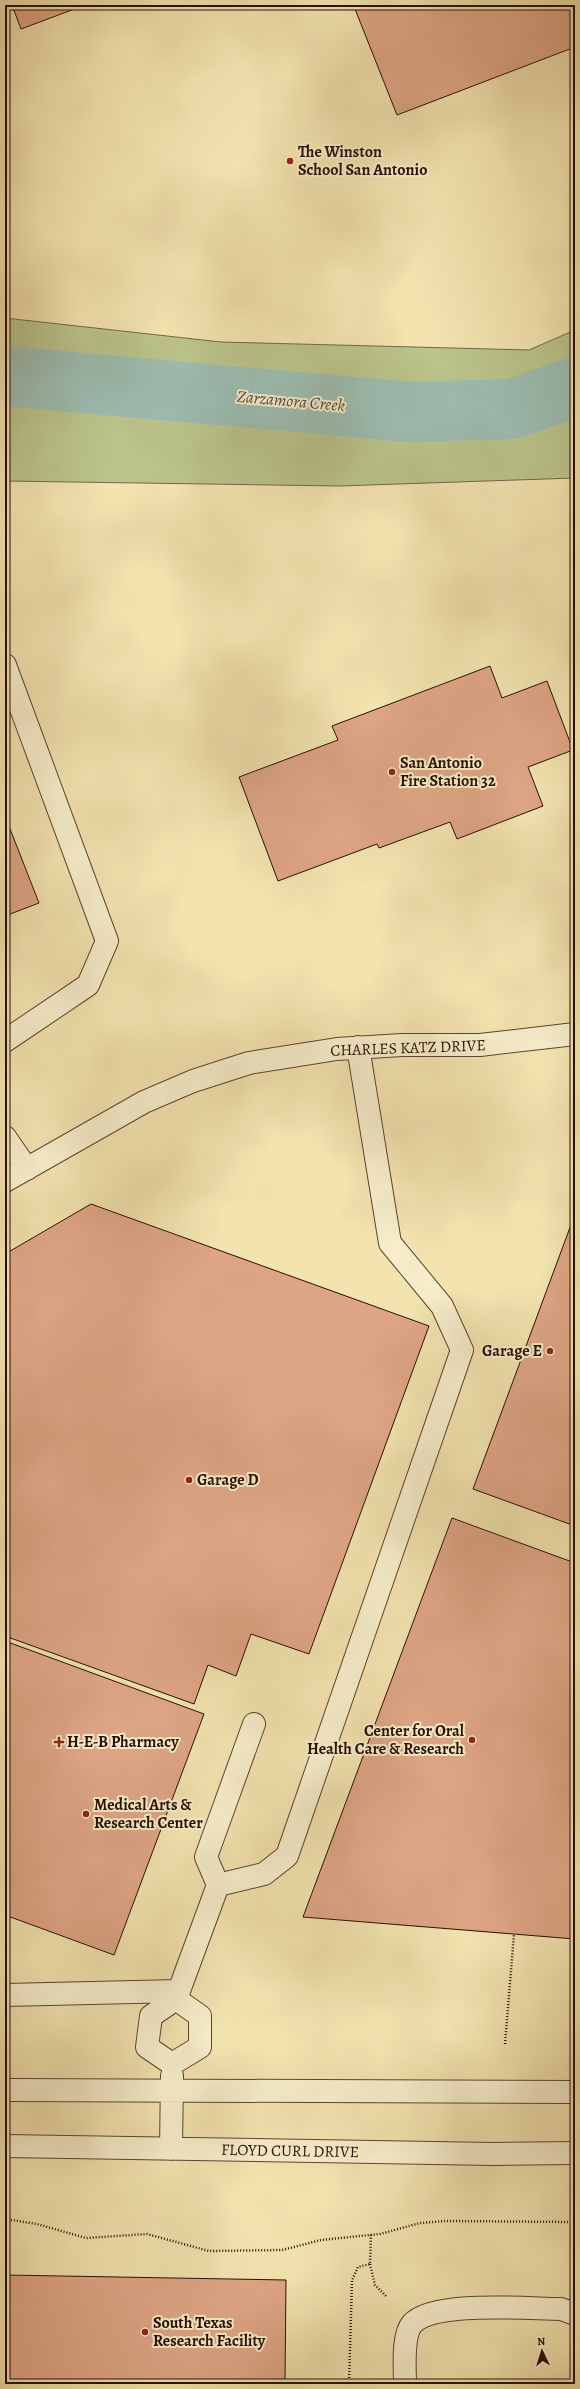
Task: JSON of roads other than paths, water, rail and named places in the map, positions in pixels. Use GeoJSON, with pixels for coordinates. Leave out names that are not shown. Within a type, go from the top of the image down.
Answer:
{"type":"FeatureCollection","features":[{"type":"Feature","properties":{"kind":"street"},"geometry":{"type":"LineString","coordinates":[[5,665],[107,940],[88,985],[5,1041]]}},
{"type":"Feature","properties":{"kind":"street","name":"CHARLES KATZ DRIVE"},"geometry":{"type":"LineString","coordinates":[[5,1181],[144,1102],[193,1081],[249,1063],[358,1047],[402,1045],[480,1045],[575,1034]]}},
{"type":"Feature","properties":{"kind":"street"},"geometry":{"type":"LineString","coordinates":[[218,1886],[264,1874],[287,1856],[462,1350],[442,1306],[390,1243],[358,1047]]}},
{"type":"Feature","properties":{"kind":"street"},"geometry":{"type":"LineString","coordinates":[[5,1137],[27,1168]]}},
{"type":"Feature","properties":{"kind":"street"},"geometry":{"type":"LineString","coordinates":[[172,2064],[147,2047],[150,2016],[177,1995],[218,1886],[206,1857],[254,1724]]}},
{"type":"Feature","properties":{"kind":"street"},"geometry":{"type":"LineString","coordinates":[[5,1995],[177,1995],[200,2016],[200,2047],[172,2064]]}},
{"type":"Feature","properties":{"kind":"street"},"geometry":{"type":"LineString","coordinates":[[171,2149],[172,2064]]}},
{"type":"Feature","properties":{"kind":"street"},"geometry":{"type":"LineString","coordinates":[[5,2090],[575,2092]]}},
{"type":"Feature","properties":{"kind":"street","name":"FLOYD CURL DRIVE"},"geometry":{"type":"LineString","coordinates":[[5,2146],[494,2154],[575,2153]]}},
{"type":"Feature","properties":{"kind":"street"},"geometry":{"type":"LineString","coordinates":[[405,2384],[405,2344],[412,2325],[426,2315],[449,2309],[561,2309],[575,2314]]}},
{"type":"Feature","properties":{"kind":"waterway","name":"Zarzamora Creek"},"geometry":{"type":"LineString","coordinates":[[5,376],[410,412],[512,409],[575,387]]}},
{"type":"Feature","properties":{"kind":"place","name":"The Winston School San Antonio"},"geometry":{"type":"Point","coordinates":[290,161]}},
{"type":"Feature","properties":{"kind":"place","name":"San Antonio Fire Station 32"},"geometry":{"type":"Point","coordinates":[392,772]}},
{"type":"Feature","properties":{"kind":"place","name":"Garage E"},"geometry":{"type":"Point","coordinates":[550,1351]}},
{"type":"Feature","properties":{"kind":"place","name":"Garage D"},"geometry":{"type":"Point","coordinates":[189,1480]}},
{"type":"Feature","properties":{"kind":"place","name":"Center for Oral Health Care & Research"},"geometry":{"type":"Point","coordinates":[472,1740]}},
{"type":"Feature","properties":{"kind":"place","name":"H-E-B Pharmacy"},"geometry":{"type":"Point","coordinates":[59,1742]}},
{"type":"Feature","properties":{"kind":"place","name":"Medical Arts & Research Center"},"geometry":{"type":"Point","coordinates":[86,1814]}},
{"type":"Feature","properties":{"kind":"place","name":"South Texas Research Facility"},"geometry":{"type":"Point","coordinates":[145,2332]}}]}
